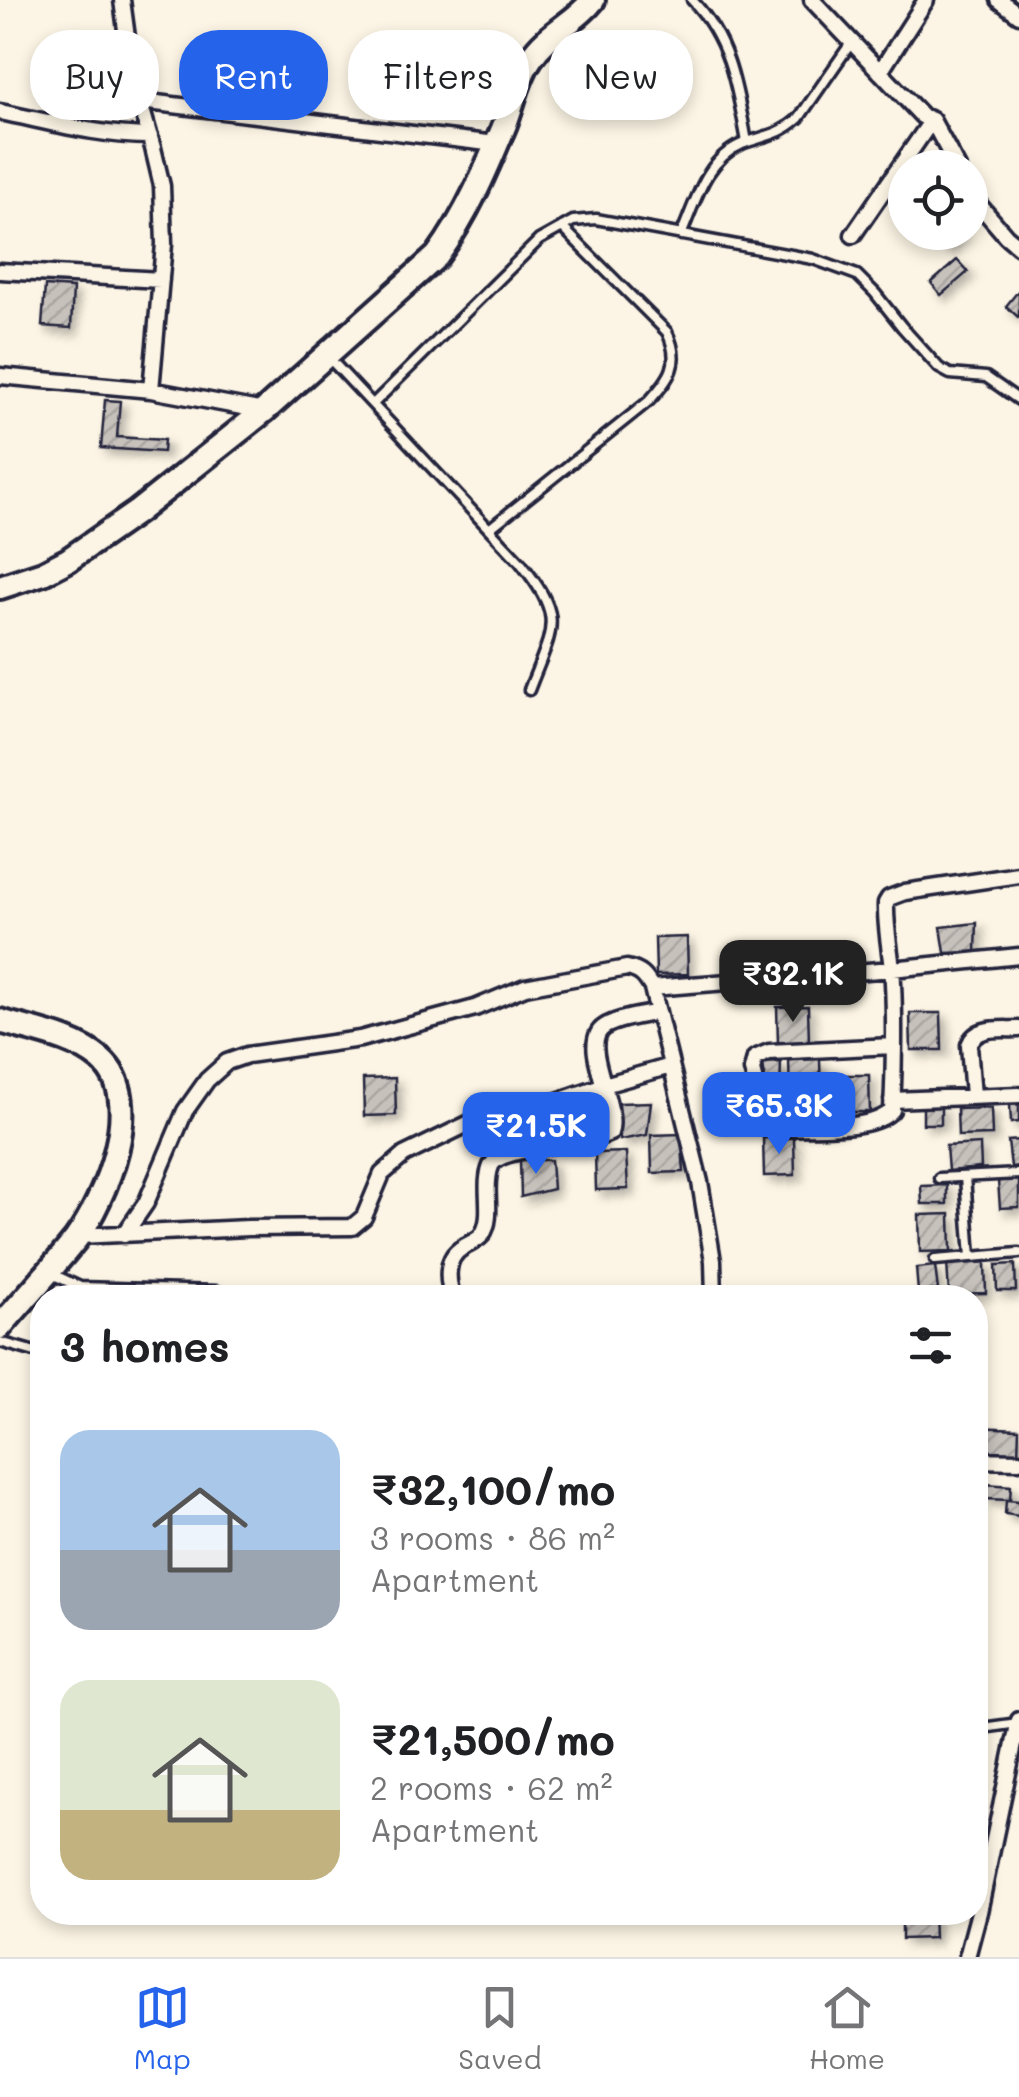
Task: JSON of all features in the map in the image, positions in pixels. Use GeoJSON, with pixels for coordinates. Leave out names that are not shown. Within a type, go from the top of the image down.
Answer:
{"type":"FeatureCollection","features":[{"type":"Feature","properties":{"kind":"main road"},"geometry":{"type":"LineString","coordinates":[[0,587],[43,573],[90,546],[264,411],[437,256],[458,228],[528,61],[550,36],[593,0]]}},
{"type":"Feature","properties":{"kind":"main road"},"geometry":{"type":"LineString","coordinates":[[0,1021],[80,1046],[103,1062],[114,1077],[120,1099],[122,1132],[100,1194],[78,1236],[36,1285]]}},
{"type":"Feature","properties":{"kind":"main road"},"geometry":{"type":"LineString","coordinates":[[0,1327],[30,1292]]}},
{"type":"Feature","properties":{"kind":"street"},"geometry":{"type":"LineString","coordinates":[[122,0],[126,30]]}},
{"type":"Feature","properties":{"kind":"street"},"geometry":{"type":"LineString","coordinates":[[812,0],[922,116],[932,120],[948,150]]}},
{"type":"Feature","properties":{"kind":"street"},"geometry":{"type":"LineString","coordinates":[[880,72],[926,0]]}},
{"type":"Feature","properties":{"kind":"street"},"geometry":{"type":"LineString","coordinates":[[999,0],[1019,15]]}},
{"type":"Feature","properties":{"kind":"street"},"geometry":{"type":"LineString","coordinates":[[159,103],[496,144]]}},
{"type":"Feature","properties":{"kind":"street"},"geometry":{"type":"LineString","coordinates":[[0,112],[106,133],[150,136]]}},
{"type":"Feature","properties":{"kind":"street"},"geometry":{"type":"LineString","coordinates":[[145,120],[162,186],[164,244],[150,390]]}},
{"type":"Feature","properties":{"kind":"street"},"geometry":{"type":"LineString","coordinates":[[853,236],[932,120]]}},
{"type":"Feature","properties":{"kind":"street"},"geometry":{"type":"LineString","coordinates":[[988,215],[1019,247]]}},
{"type":"Feature","properties":{"kind":"street"},"geometry":{"type":"LineString","coordinates":[[0,271],[162,280]]}},
{"type":"Feature","properties":{"kind":"street"},"geometry":{"type":"LineString","coordinates":[[0,376],[150,390],[264,411]]}},
{"type":"Feature","properties":{"kind":"street"},"geometry":{"type":"LineString","coordinates":[[893,1046],[768,1052],[754,1058],[755,1084],[765,1118],[776,1127],[868,1124],[887,1116],[892,1110],[893,1046],[892,969],[886,915],[889,898],[1019,875]]}},
{"type":"Feature","properties":{"kind":"street"},"geometry":{"type":"LineString","coordinates":[[652,988],[1019,956]]}},
{"type":"Feature","properties":{"kind":"street"},"geometry":{"type":"LineString","coordinates":[[124,1234],[146,1203],[185,1111],[207,1080],[227,1062],[247,1055],[360,1039],[474,1008],[525,987],[627,968],[638,970],[652,988],[700,1182],[713,1285]]}},
{"type":"Feature","properties":{"kind":"street"},"geometry":{"type":"LineString","coordinates":[[449,1285],[454,1254],[483,1234],[488,1180],[496,1158],[512,1152],[583,1142],[610,1133],[612,1114],[596,1054],[596,1036],[607,1025],[658,1012]]}},
{"type":"Feature","properties":{"kind":"street"},"geometry":{"type":"LineString","coordinates":[[973,1096],[969,1045],[972,1037],[986,1030],[1019,1029]]}},
{"type":"Feature","properties":{"kind":"street"},"geometry":{"type":"LineString","coordinates":[[78,1236],[352,1226],[364,1217],[382,1174],[404,1155],[478,1120],[520,1114],[670,1066]]}},
{"type":"Feature","properties":{"kind":"street"},"geometry":{"type":"LineString","coordinates":[[892,1100],[1019,1095]]}},
{"type":"Feature","properties":{"kind":"street"},"geometry":{"type":"LineString","coordinates":[[988,1461],[1019,1462]]}},
{"type":"Feature","properties":{"kind":"street"},"geometry":{"type":"LineString","coordinates":[[988,1875],[1014,1767],[1019,1722]]}},
{"type":"Feature","properties":{"kind":"street"},"geometry":{"type":"LineString","coordinates":[[967,1957],[976,1925]]}},
{"type":"Feature","properties":{"kind":"lane"},"geometry":{"type":"LineString","coordinates":[[692,0],[717,34],[732,67],[747,142]]}},
{"type":"Feature","properties":{"kind":"lane"},"geometry":{"type":"LineString","coordinates":[[681,235],[710,170],[719,159],[747,142],[778,134],[799,118],[851,42]]}},
{"type":"Feature","properties":{"kind":"lane"},"geometry":{"type":"LineString","coordinates":[[373,404],[539,240],[572,221],[596,219],[813,259],[857,274],[939,368],[950,374],[986,378],[1019,400]]}},
{"type":"Feature","properties":{"kind":"lane"},"geometry":{"type":"LineString","coordinates":[[489,529],[649,401],[665,384],[674,360],[674,346],[667,332],[562,227]]}},
{"type":"Feature","properties":{"kind":"lane"},"geometry":{"type":"LineString","coordinates":[[327,356],[530,575],[552,620],[551,633],[529,690]]}},
{"type":"Feature","properties":{"kind":"lane"},"geometry":{"type":"LineString","coordinates":[[939,1178],[1019,1174]]}},
{"type":"Feature","properties":{"kind":"lane"},"geometry":{"type":"LineString","coordinates":[[966,1176],[971,1257]]}},
{"type":"Feature","properties":{"kind":"lane"},"geometry":{"type":"LineString","coordinates":[[936,1260],[1019,1254]]}},
{"type":"Feature","properties":{"kind":"lane"},"geometry":{"type":"LineString","coordinates":[[48,1271],[74,1285]]}},
{"type":"Feature","properties":{"kind":"lane"},"geometry":{"type":"LineString","coordinates":[[0,1342],[30,1351]]}},
{"type":"Feature","properties":{"kind":"lane"},"geometry":{"type":"LineString","coordinates":[[988,1727],[1019,1722]]}},
{"type":"Feature","properties":{"kind":"building"},"geometry":{"type":"Polygon","coordinates":[[[957,260],[968,272],[941,295],[931,283],[957,260]]]}},
{"type":"Feature","properties":{"kind":"building"},"geometry":{"type":"Polygon","coordinates":[[[45,286],[73,288],[71,328],[42,326],[45,286]]]}},
{"type":"Feature","properties":{"kind":"building"},"geometry":{"type":"Polygon","coordinates":[[[1019,290],[1019,316],[1018,317],[1006,306],[1019,290]]]}},
{"type":"Feature","properties":{"kind":"building"},"geometry":{"type":"Polygon","coordinates":[[[105,400],[120,401],[117,437],[164,440],[163,452],[101,448],[105,400]]]}},
{"type":"Feature","properties":{"kind":"building"},"geometry":{"type":"Polygon","coordinates":[[[977,923],[976,952],[945,953],[941,927],[977,923]]]}},
{"type":"Feature","properties":{"kind":"building"},"geometry":{"type":"Polygon","coordinates":[[[687,937],[688,974],[656,975],[655,938],[687,937]]]}},
{"type":"Feature","properties":{"kind":"building"},"geometry":{"type":"Polygon","coordinates":[[[808,1006],[809,1043],[778,1044],[777,1007],[808,1006]]]}},
{"type":"Feature","properties":{"kind":"building"},"geometry":{"type":"Polygon","coordinates":[[[910,1013],[941,1013],[942,1050],[911,1050],[910,1013]]]}},
{"type":"Feature","properties":{"kind":"building"},"geometry":{"type":"Polygon","coordinates":[[[820,1059],[821,1096],[790,1097],[789,1060],[820,1059]]]}},
{"type":"Feature","properties":{"kind":"building"},"geometry":{"type":"Polygon","coordinates":[[[781,1062],[780,1093],[767,1094],[763,1063],[781,1062]]]}},
{"type":"Feature","properties":{"kind":"building"},"geometry":{"type":"Polygon","coordinates":[[[838,1075],[869,1075],[870,1112],[839,1112],[838,1075]]]}},
{"type":"Feature","properties":{"kind":"building"},"geometry":{"type":"Polygon","coordinates":[[[395,1078],[396,1115],[364,1116],[363,1079],[395,1078]]]}},
{"type":"Feature","properties":{"kind":"building"},"geometry":{"type":"Polygon","coordinates":[[[651,1102],[647,1135],[620,1140],[619,1103],[651,1102]]]}},
{"type":"Feature","properties":{"kind":"building"},"geometry":{"type":"Polygon","coordinates":[[[1019,1104],[1019,1122],[1011,1123],[1010,1105],[1019,1104]]]}},
{"type":"Feature","properties":{"kind":"building"},"geometry":{"type":"Polygon","coordinates":[[[923,1106],[941,1106],[941,1124],[923,1124],[923,1106]]]}},
{"type":"Feature","properties":{"kind":"building"},"geometry":{"type":"Polygon","coordinates":[[[991,1108],[992,1135],[958,1136],[957,1109],[991,1108]]]}},
{"type":"Feature","properties":{"kind":"building"},"geometry":{"type":"Polygon","coordinates":[[[681,1134],[684,1172],[652,1173],[651,1135],[681,1134]]]}},
{"type":"Feature","properties":{"kind":"building"},"geometry":{"type":"Polygon","coordinates":[[[763,1138],[794,1138],[795,1175],[764,1176],[763,1138]]]}},
{"type":"Feature","properties":{"kind":"building"},"geometry":{"type":"Polygon","coordinates":[[[1019,1140],[1019,1166],[1011,1167],[1008,1141],[1019,1140]]]}},
{"type":"Feature","properties":{"kind":"building"},"geometry":{"type":"Polygon","coordinates":[[[980,1144],[981,1168],[948,1171],[946,1146],[980,1144]]]}},
{"type":"Feature","properties":{"kind":"building"},"geometry":{"type":"Polygon","coordinates":[[[626,1152],[628,1189],[596,1190],[595,1153],[626,1152]]]}},
{"type":"Feature","properties":{"kind":"building"},"geometry":{"type":"Polygon","coordinates":[[[520,1160],[551,1160],[553,1189],[521,1197],[520,1160]]]}},
{"type":"Feature","properties":{"kind":"building"},"geometry":{"type":"Polygon","coordinates":[[[1019,1180],[1019,1207],[1000,1208],[998,1181],[1019,1180]]]}},
{"type":"Feature","properties":{"kind":"building"},"geometry":{"type":"Polygon","coordinates":[[[947,1185],[947,1204],[922,1204],[921,1186],[947,1185]]]}},
{"type":"Feature","properties":{"kind":"building"},"geometry":{"type":"Polygon","coordinates":[[[950,1214],[951,1251],[920,1252],[919,1215],[950,1214]]]}},
{"type":"Feature","properties":{"kind":"building"},"geometry":{"type":"Polygon","coordinates":[[[985,1262],[986,1285],[948,1285],[947,1263],[985,1262]]]}},
{"type":"Feature","properties":{"kind":"building"},"geometry":{"type":"Polygon","coordinates":[[[1015,1264],[1016,1291],[997,1291],[996,1265],[1015,1264]]]}},
{"type":"Feature","properties":{"kind":"building"},"geometry":{"type":"Polygon","coordinates":[[[935,1266],[937,1285],[917,1285],[916,1268],[935,1266]]]}},
{"type":"Feature","properties":{"kind":"building"},"geometry":{"type":"Polygon","coordinates":[[[988,1428],[1019,1429],[1018,1455],[988,1454],[988,1428]]]}},
{"type":"Feature","properties":{"kind":"building"},"geometry":{"type":"Polygon","coordinates":[[[988,1484],[1011,1486],[1010,1500],[988,1499],[988,1484]]]}},
{"type":"Feature","properties":{"kind":"building"},"geometry":{"type":"Polygon","coordinates":[[[1006,1500],[1019,1501],[1019,1516],[1005,1514],[1006,1500]]]}},
{"type":"Feature","properties":{"kind":"building"},"geometry":{"type":"Polygon","coordinates":[[[902,1925],[934,1925],[934,1938],[902,1939],[902,1925]]]}}]}
